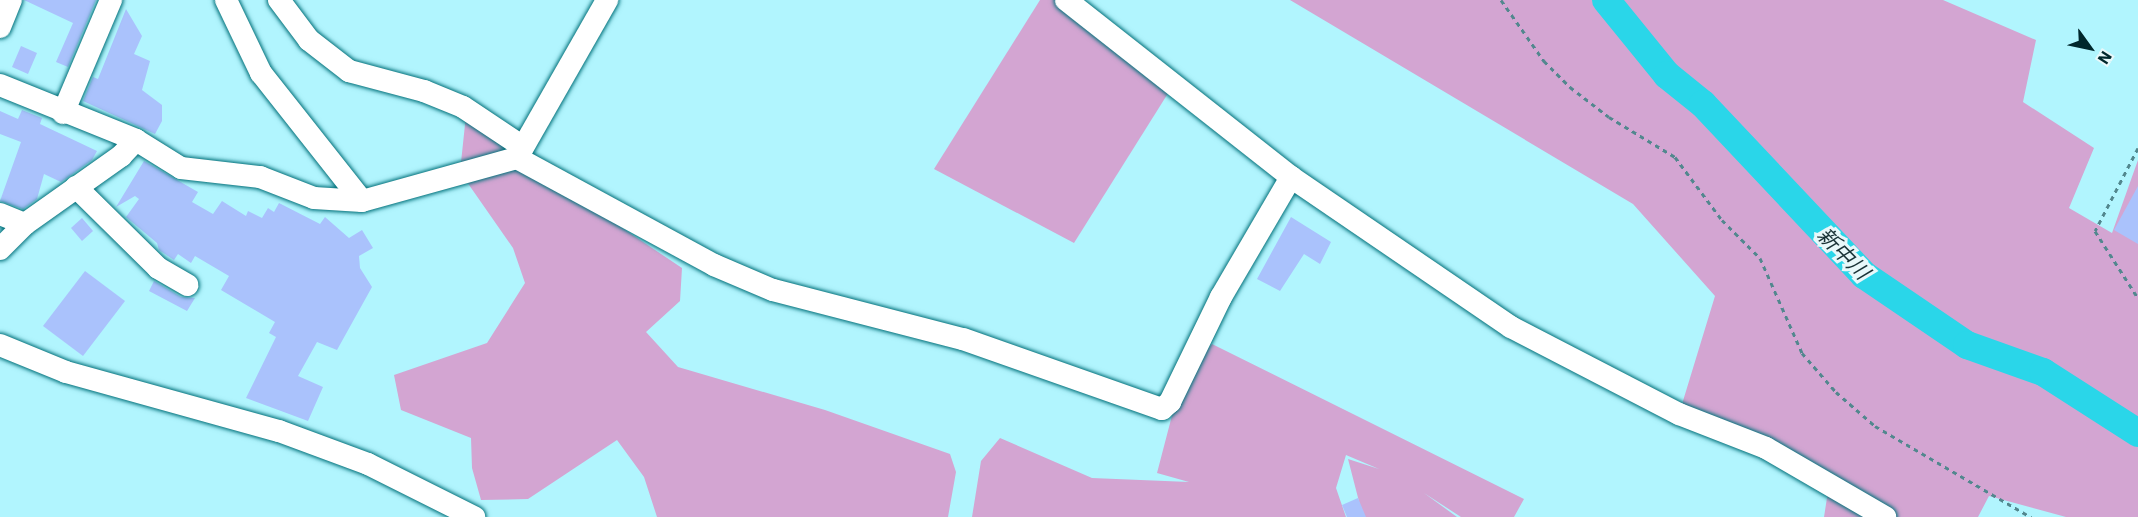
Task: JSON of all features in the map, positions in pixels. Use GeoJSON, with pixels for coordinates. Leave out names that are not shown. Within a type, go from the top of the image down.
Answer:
{"type":"FeatureCollection","features":[{"type":"Feature","properties":{"kind":"street"},"geometry":{"type":"LineString","coordinates":[[0,27],[11,0]]}},
{"type":"Feature","properties":{"kind":"street"},"geometry":{"type":"LineString","coordinates":[[63,113],[111,0]]}},
{"type":"Feature","properties":{"kind":"street"},"geometry":{"type":"LineString","coordinates":[[226,0],[261,73],[362,201]]}},
{"type":"Feature","properties":{"kind":"street"},"geometry":{"type":"LineString","coordinates":[[279,0],[309,40],[349,71],[424,91],[463,107],[520,153],[714,265],[773,290],[963,339],[1162,409],[1170,402],[1221,297],[1291,177]]}},
{"type":"Feature","properties":{"kind":"street"},"geometry":{"type":"LineString","coordinates":[[0,85],[63,113],[136,140],[181,168],[260,177],[314,198],[362,201],[520,153],[607,0]]}},
{"type":"Feature","properties":{"kind":"street"},"geometry":{"type":"LineString","coordinates":[[1066,0],[1291,177],[1511,327],[1679,414],[1767,448],[1885,517]]}},
{"type":"Feature","properties":{"kind":"street"},"geometry":{"type":"LineString","coordinates":[[0,249],[25,224],[136,140]]}},
{"type":"Feature","properties":{"kind":"street"},"geometry":{"type":"LineString","coordinates":[[76,187],[158,268],[187,285]]}},
{"type":"Feature","properties":{"kind":"street"},"geometry":{"type":"LineString","coordinates":[[0,214],[25,224]]}},
{"type":"Feature","properties":{"kind":"street"},"geometry":{"type":"LineString","coordinates":[[0,345],[66,372],[279,431],[368,464],[474,517]]}},
{"type":"Feature","properties":{"kind":"path"},"geometry":{"type":"LineString","coordinates":[[1501,0],[1544,61],[1570,87],[1609,117],[1675,157],[1722,220],[1760,258],[1802,353],[1836,392],[1875,426],[2031,517]]}},
{"type":"Feature","properties":{"kind":"path"},"geometry":{"type":"LineString","coordinates":[[2138,148],[2095,231],[2138,298]]}},
{"type":"Feature","properties":{"kind":"shaded area"},"geometry":{"type":"Polygon","coordinates":[[[1040,0],[1059,0],[1172,87],[1074,243],[934,169],[1040,0]]]}},
{"type":"Feature","properties":{"kind":"shaded area"},"geometry":{"type":"Polygon","coordinates":[[[1290,0],[1943,0],[2036,40],[2023,102],[2094,148],[2069,208],[2112,233],[2138,160],[2138,517],[2066,517],[1989,496],[1978,517],[1824,517],[1829,485],[1679,414],[1715,296],[1633,204],[1290,0]]]}},
{"type":"Feature","properties":{"kind":"shaded area"},"geometry":{"type":"Polygon","coordinates":[[[466,115],[510,153],[682,268],[680,301],[646,332],[678,367],[825,410],[950,454],[956,472],[948,517],[657,517],[644,477],[617,440],[528,499],[481,500],[472,468],[471,438],[401,410],[394,375],[487,343],[525,283],[513,248],[460,172],[466,115]]]}},
{"type":"Feature","properties":{"kind":"shaded area"},"geometry":{"type":"Polygon","coordinates":[[[1212,344],[1524,499],[1514,517],[1461,517],[1424,493],[1457,517],[1363,517],[1348,459],[1379,469],[1346,455],[1336,488],[1346,517],[972,517],[981,461],[1000,438],[1092,478],[1189,482],[1157,473],[1181,381],[1212,344]]]}},
{"type":"Feature","properties":{"kind":"building"},"geometry":{"type":"Polygon","coordinates":[[[24,0],[96,0],[68,67],[56,62],[73,23],[24,0]]]}},
{"type":"Feature","properties":{"kind":"building"},"geometry":{"type":"Polygon","coordinates":[[[126,9],[142,36],[134,54],[150,61],[142,90],[162,105],[162,121],[155,134],[83,101],[93,77],[98,79],[126,9]]]}},
{"type":"Feature","properties":{"kind":"building"},"geometry":{"type":"Polygon","coordinates":[[[21,46],[37,53],[28,74],[12,67],[21,46]]]}},
{"type":"Feature","properties":{"kind":"building"},"geometry":{"type":"Polygon","coordinates":[[[22,110],[42,118],[40,124],[97,151],[92,160],[61,182],[44,174],[37,199],[23,209],[0,201],[21,142],[0,134],[0,111],[18,119],[22,110]]]}},
{"type":"Feature","properties":{"kind":"building"},"geometry":{"type":"Polygon","coordinates":[[[144,161],[198,192],[192,202],[213,214],[222,201],[246,216],[248,211],[262,218],[268,208],[274,212],[279,203],[320,224],[325,217],[349,238],[362,230],[373,248],[359,256],[360,268],[372,287],[337,350],[317,342],[298,376],[323,387],[308,421],[246,398],[276,337],[269,333],[275,322],[221,290],[229,276],[195,256],[191,263],[178,254],[174,260],[159,250],[157,243],[126,217],[139,199],[135,196],[116,207],[144,161]]]}},
{"type":"Feature","properties":{"kind":"building"},"geometry":{"type":"Polygon","coordinates":[[[2138,186],[2138,244],[2114,230],[2138,186]]]}},
{"type":"Feature","properties":{"kind":"building"},"geometry":{"type":"Polygon","coordinates":[[[1291,217],[1331,242],[1320,264],[1304,254],[1280,291],[1257,279],[1291,217]]]}},
{"type":"Feature","properties":{"kind":"building"},"geometry":{"type":"Polygon","coordinates":[[[82,218],[93,231],[82,241],[71,228],[82,218]]]}},
{"type":"Feature","properties":{"kind":"building"},"geometry":{"type":"Polygon","coordinates":[[[85,271],[125,301],[83,356],[43,326],[85,271]]]}},
{"type":"Feature","properties":{"kind":"building"},"geometry":{"type":"Polygon","coordinates":[[[154,281],[181,297],[195,298],[187,311],[149,291],[154,281]]]}},
{"type":"Feature","properties":{"kind":"building"},"geometry":{"type":"Polygon","coordinates":[[[1358,498],[1366,517],[1347,517],[1342,505],[1358,498]]]}},
{"type":"Feature","properties":{"kind":"waterway","name":"新中川"},"geometry":{"type":"LineString","coordinates":[[1606,0],[1667,75],[1703,104],[1864,275],[1967,345],[2043,372],[2138,433]]}}]}
